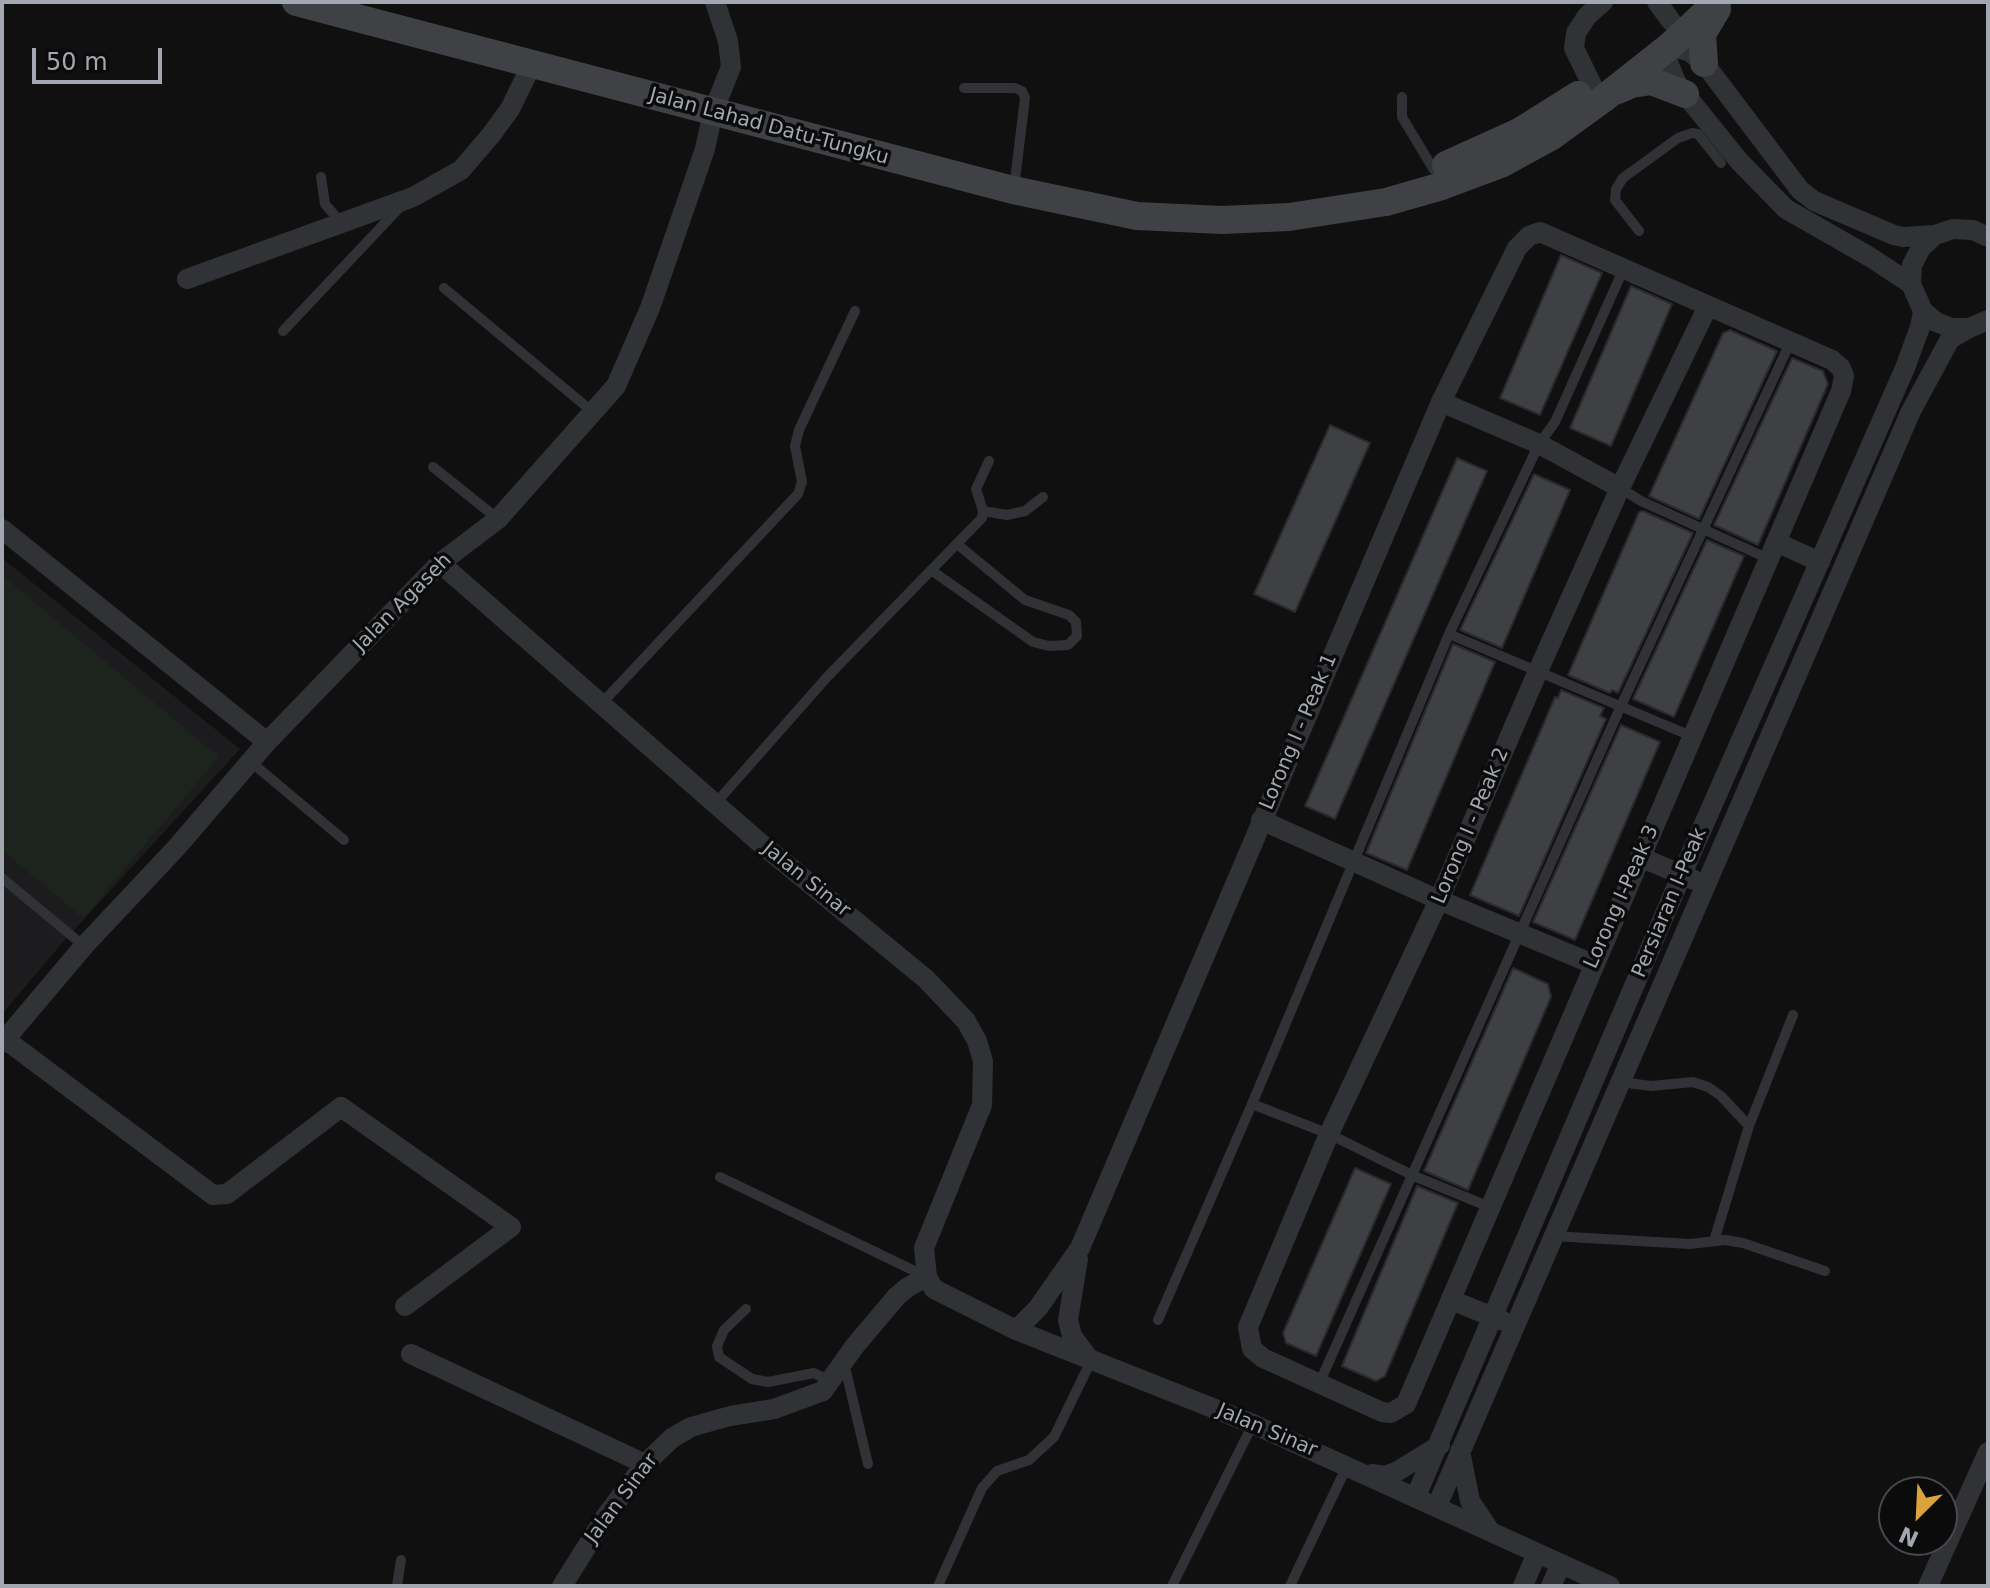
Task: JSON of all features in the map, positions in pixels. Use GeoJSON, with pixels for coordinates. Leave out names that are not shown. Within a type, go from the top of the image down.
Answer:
{"type":"FeatureCollection","features":[{"type":"Feature","properties":{"kind":"main road","name":"Jalan Lahad Datu-Tungku"},"geometry":{"type":"LineString","coordinates":[[296,2],[1013,190],[1137,216],[1222,220],[1289,217],[1386,202],[1442,186],[1514,157],[1552,136],[1666,23],[1720,2]]}},
{"type":"Feature","properties":{"kind":"main road","name":"Jalan Lahad Datu-Tungku"},"geometry":{"type":"LineString","coordinates":[[1248,218],[1335,200],[1434,170],[1519,132],[1599,91],[1628,56],[1693,2]]}},
{"type":"Feature","properties":{"kind":"main road"},"geometry":{"type":"LineString","coordinates":[[1704,63],[1702,34],[1720,2]]}},
{"type":"Feature","properties":{"kind":"main road"},"geometry":{"type":"LineString","coordinates":[[1599,91],[1651,81],[1685,94]]}},
{"type":"Feature","properties":{"kind":"street","name":"Jalan Agaseh"},"geometry":{"type":"LineString","coordinates":[[4,1042],[84,946],[177,847],[267,742],[440,563],[498,519],[616,386],[633,353],[705,149],[713,112],[731,67],[728,41],[715,2]]}},
{"type":"Feature","properties":{"kind":"street"},"geometry":{"type":"LineString","coordinates":[[1599,91],[1574,48],[1576,33],[1587,16],[1603,2]]}},
{"type":"Feature","properties":{"kind":"street"},"geometry":{"type":"LineString","coordinates":[[1666,23],[1690,52],[1704,63],[1800,190],[1814,201],[1846,217],[1903,237],[1935,235],[1953,229],[1973,230],[1988,237]]}},
{"type":"Feature","properties":{"kind":"street"},"geometry":{"type":"LineString","coordinates":[[1666,23],[1667,57],[1677,84],[1739,161],[1786,209],[1911,284]]}},
{"type":"Feature","properties":{"kind":"street"},"geometry":{"type":"LineString","coordinates":[[187,279],[408,199],[461,170],[510,109],[533,62]]}},
{"type":"Feature","properties":{"kind":"street","name":"Lorong I - Peak 1"},"geometry":{"type":"LineString","coordinates":[[1016,1330],[1038,1308],[1080,1248],[1441,402],[1517,248],[1529,236],[1540,232],[1624,268]]}},
{"type":"Feature","properties":{"kind":"street"},"geometry":{"type":"LineString","coordinates":[[1935,235],[1921,248],[1912,265],[1911,284],[1923,311],[1936,322],[1952,328],[1978,324]]}},
{"type":"Feature","properties":{"kind":"street"},"geometry":{"type":"LineString","coordinates":[[1624,268],[1790,343]]}},
{"type":"Feature","properties":{"kind":"street","name":"Lorong I - Peak 2"},"geometry":{"type":"LineString","coordinates":[[1319,1384],[1263,1358],[1252,1349],[1248,1327],[1329,1134],[1439,900],[1620,488],[1708,306]]}},
{"type":"Feature","properties":{"kind":"street","name":"Persiaran I-Peak"},"geometry":{"type":"LineString","coordinates":[[1416,1496],[1682,874],[1905,368],[1923,311]]}},
{"type":"Feature","properties":{"kind":"street"},"geometry":{"type":"LineString","coordinates":[[1437,1506],[1911,411],[1950,339],[1978,324]]}},
{"type":"Feature","properties":{"kind":"street","name":"Lorong I-Peak 3"},"geometry":{"type":"LineString","coordinates":[[1319,1384],[1382,1412],[1391,1413],[1406,1404],[1841,391],[1844,376],[1841,368],[1832,360],[1790,343]]}},
{"type":"Feature","properties":{"kind":"street"},"geometry":{"type":"LineString","coordinates":[[1441,402],[1539,444],[1620,488]]}},
{"type":"Feature","properties":{"kind":"street"},"geometry":{"type":"LineString","coordinates":[[2,529],[267,742]]}},
{"type":"Feature","properties":{"kind":"street"},"geometry":{"type":"LineString","coordinates":[[1772,550],[1820,562]]}},
{"type":"Feature","properties":{"kind":"street","name":"Jalan Sinar"},"geometry":{"type":"LineString","coordinates":[[440,563],[715,804],[926,979],[966,1021],[983,1061],[982,1105],[924,1248],[927,1277],[934,1289],[1016,1330],[1253,1424],[1610,1586]]}},
{"type":"Feature","properties":{"kind":"street"},"geometry":{"type":"LineString","coordinates":[[1261,820],[1439,900],[1593,964]]}},
{"type":"Feature","properties":{"kind":"street"},"geometry":{"type":"LineString","coordinates":[[1640,857],[1705,885]]}},
{"type":"Feature","properties":{"kind":"street"},"geometry":{"type":"LineString","coordinates":[[4,1042],[213,1195],[227,1194],[341,1107],[511,1227],[405,1306]]}},
{"type":"Feature","properties":{"kind":"street","name":"Lorong I - Peak 1"},"geometry":{"type":"LineString","coordinates":[[1080,1248],[1068,1320],[1077,1346],[1091,1361]]}},
{"type":"Feature","properties":{"kind":"street","name":"Jalan Sinar"},"geometry":{"type":"LineString","coordinates":[[562,1586],[597,1528],[645,1464],[672,1438],[691,1427],[730,1416],[774,1409],[823,1391],[897,1296],[927,1277]]}},
{"type":"Feature","properties":{"kind":"street"},"geometry":{"type":"LineString","coordinates":[[1451,1300],[1514,1326]]}},
{"type":"Feature","properties":{"kind":"street"},"geometry":{"type":"LineString","coordinates":[[411,1354],[645,1464]]}},
{"type":"Feature","properties":{"kind":"street"},"geometry":{"type":"LineString","coordinates":[[1355,1470],[1385,1476],[1440,1445]]}},
{"type":"Feature","properties":{"kind":"street"},"geometry":{"type":"LineString","coordinates":[[1460,1451],[1470,1501],[1490,1530]]}},
{"type":"Feature","properties":{"kind":"street"},"geometry":{"type":"LineString","coordinates":[[1928,1586],[1985,1464]]}},
{"type":"Feature","properties":{"kind":"street"},"geometry":{"type":"LineString","coordinates":[[1523,1586],[1537,1553]]}},
{"type":"Feature","properties":{"kind":"street"},"geometry":{"type":"LineString","coordinates":[[1551,1586],[1561,1564]]}},
{"type":"Feature","properties":{"kind":"lane"},"geometry":{"type":"LineString","coordinates":[[964,88],[1015,88],[1022,91],[1025,98],[1013,190]]}},
{"type":"Feature","properties":{"kind":"lane"},"geometry":{"type":"LineString","coordinates":[[1402,97],[1402,117],[1434,170]]}},
{"type":"Feature","properties":{"kind":"lane"},"geometry":{"type":"LineString","coordinates":[[1639,231],[1615,200],[1616,189],[1623,178],[1678,138],[1692,133],[1698,134],[1721,163]]}},
{"type":"Feature","properties":{"kind":"lane"},"geometry":{"type":"LineString","coordinates":[[321,177],[325,204],[342,224]]}},
{"type":"Feature","properties":{"kind":"lane"},"geometry":{"type":"LineString","coordinates":[[283,331],[408,199]]}},
{"type":"Feature","properties":{"kind":"lane"},"geometry":{"type":"LineString","coordinates":[[1158,1320],[1449,634],[1539,444],[1555,422],[1624,268]]}},
{"type":"Feature","properties":{"kind":"lane"},"geometry":{"type":"LineString","coordinates":[[444,288],[594,413]]}},
{"type":"Feature","properties":{"kind":"lane"},"geometry":{"type":"LineString","coordinates":[[602,703],[798,494],[802,482],[795,446],[799,430],[855,311]]}},
{"type":"Feature","properties":{"kind":"lane"},"geometry":{"type":"LineString","coordinates":[[1319,1384],[1620,708],[1790,343]]}},
{"type":"Feature","properties":{"kind":"lane"},"geometry":{"type":"LineString","coordinates":[[715,804],[828,676],[982,518],[976,489],[989,461]]}},
{"type":"Feature","properties":{"kind":"lane"},"geometry":{"type":"LineString","coordinates":[[433,467],[498,519]]}},
{"type":"Feature","properties":{"kind":"lane"},"geometry":{"type":"LineString","coordinates":[[1620,488],[1641,501],[1702,528],[1772,550]]}},
{"type":"Feature","properties":{"kind":"lane"},"geometry":{"type":"LineString","coordinates":[[983,511],[1007,515],[1025,511],[1043,497]]}},
{"type":"Feature","properties":{"kind":"lane"},"geometry":{"type":"LineString","coordinates":[[931,570],[1033,642],[1049,646],[1068,645],[1077,636],[1076,622],[1069,615],[1025,600],[957,544]]}},
{"type":"Feature","properties":{"kind":"lane"},"geometry":{"type":"LineString","coordinates":[[1449,634],[1691,736]]}},
{"type":"Feature","properties":{"kind":"lane"},"geometry":{"type":"LineString","coordinates":[[251,762],[344,840]]}},
{"type":"Feature","properties":{"kind":"lane"},"geometry":{"type":"LineString","coordinates":[[2,878],[84,946]]}},
{"type":"Feature","properties":{"kind":"lane"},"geometry":{"type":"LineString","coordinates":[[1714,1241],[1749,1126],[1793,1015]]}},
{"type":"Feature","properties":{"kind":"lane"},"geometry":{"type":"LineString","coordinates":[[1620,1082],[1651,1086],[1693,1082],[1708,1087],[1721,1096],[1749,1126]]}},
{"type":"Feature","properties":{"kind":"lane"},"geometry":{"type":"LineString","coordinates":[[1252,1104],[1329,1134],[1414,1176],[1492,1208]]}},
{"type":"Feature","properties":{"kind":"lane"},"geometry":{"type":"LineString","coordinates":[[720,1177],[927,1277]]}},
{"type":"Feature","properties":{"kind":"lane"},"geometry":{"type":"LineString","coordinates":[[1553,1236],[1690,1244],[1714,1241],[1743,1243],[1825,1271]]}},
{"type":"Feature","properties":{"kind":"lane"},"geometry":{"type":"LineString","coordinates":[[746,1309],[724,1330],[717,1346],[719,1357],[752,1379],[768,1382],[814,1373],[830,1381]]}},
{"type":"Feature","properties":{"kind":"lane"},"geometry":{"type":"LineString","coordinates":[[844,1361],[868,1464]]}},
{"type":"Feature","properties":{"kind":"lane"},"geometry":{"type":"LineString","coordinates":[[938,1586],[982,1488],[997,1471],[1029,1460],[1054,1437],[1091,1361]]}},
{"type":"Feature","properties":{"kind":"lane"},"geometry":{"type":"LineString","coordinates":[[1172,1586],[1253,1424]]}},
{"type":"Feature","properties":{"kind":"lane"},"geometry":{"type":"LineString","coordinates":[[1290,1586],[1355,1470]]}},
{"type":"Feature","properties":{"kind":"lane"},"geometry":{"type":"LineString","coordinates":[[397,1586],[401,1560]]}},
{"type":"Feature","properties":{"kind":"shaded area"},"geometry":{"type":"Polygon","coordinates":[[[2,558],[240,749],[64,941],[2,1014],[2,558]]]}},
{"type":"Feature","properties":{"kind":"shaded area"},"geometry":{"type":"Polygon","coordinates":[[[2,575],[219,757],[83,918],[2,850],[2,575]]]}},
{"type":"Feature","properties":{"kind":"building"},"geometry":{"type":"Polygon","coordinates":[[[1561,255],[1602,273],[1540,415],[1500,398],[1561,255]]]}},
{"type":"Feature","properties":{"kind":"building"},"geometry":{"type":"Polygon","coordinates":[[[1631,286],[1672,304],[1611,446],[1570,428],[1631,286]]]}},
{"type":"Feature","properties":{"kind":"building"},"geometry":{"type":"Polygon","coordinates":[[[1730,330],[1777,351],[1699,519],[1649,496],[1723,333],[1730,330]]]}},
{"type":"Feature","properties":{"kind":"building"},"geometry":{"type":"Polygon","coordinates":[[[1792,358],[1823,371],[1828,384],[1758,545],[1714,525],[1792,358]]]}},
{"type":"Feature","properties":{"kind":"building"},"geometry":{"type":"Polygon","coordinates":[[[1330,425],[1370,443],[1295,612],[1254,594],[1330,425]]]}},
{"type":"Feature","properties":{"kind":"building"},"geometry":{"type":"Polygon","coordinates":[[[1457,458],[1487,471],[1335,819],[1305,806],[1457,458]]]}},
{"type":"Feature","properties":{"kind":"building"},"geometry":{"type":"Polygon","coordinates":[[[1534,474],[1570,490],[1502,648],[1460,630],[1534,474]]]}},
{"type":"Feature","properties":{"kind":"building"},"geometry":{"type":"Polygon","coordinates":[[[1639,512],[1693,533],[1618,693],[1612,690],[1610,693],[1568,675],[1639,512]]]}},
{"type":"Feature","properties":{"kind":"building"},"geometry":{"type":"Polygon","coordinates":[[[1707,540],[1744,556],[1674,717],[1633,699],[1707,540]]]}},
{"type":"Feature","properties":{"kind":"building"},"geometry":{"type":"Polygon","coordinates":[[[1453,644],[1495,662],[1407,870],[1366,853],[1453,644]]]}},
{"type":"Feature","properties":{"kind":"building"},"geometry":{"type":"Polygon","coordinates":[[[1561,690],[1604,708],[1600,716],[1606,719],[1519,916],[1470,895],[1555,697],[1558,698],[1561,690]]]}},
{"type":"Feature","properties":{"kind":"building"},"geometry":{"type":"Polygon","coordinates":[[[1621,725],[1660,742],[1575,940],[1533,922],[1621,725]]]}},
{"type":"Feature","properties":{"kind":"building"},"geometry":{"type":"Polygon","coordinates":[[[1513,968],[1548,984],[1551,997],[1468,1190],[1424,1171],[1513,968]]]}},
{"type":"Feature","properties":{"kind":"building"},"geometry":{"type":"Polygon","coordinates":[[[1355,1168],[1391,1184],[1316,1356],[1286,1343],[1283,1333],[1355,1168]]]}},
{"type":"Feature","properties":{"kind":"building"},"geometry":{"type":"Polygon","coordinates":[[[1417,1186],[1458,1203],[1385,1376],[1376,1381],[1342,1366],[1417,1186]]]}}]}
